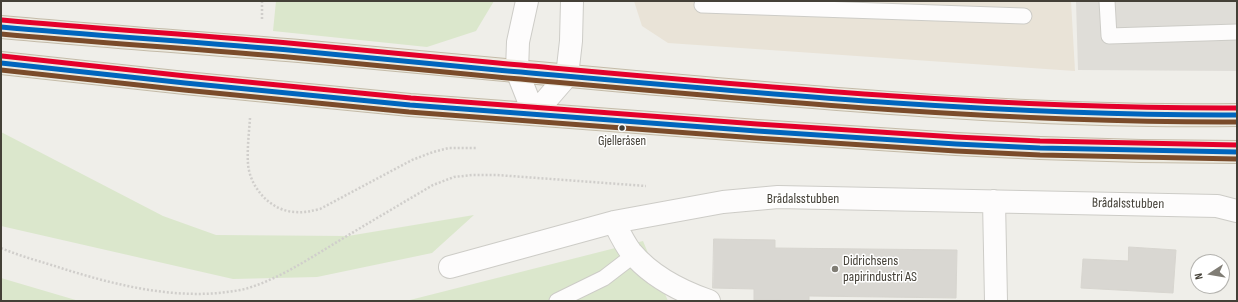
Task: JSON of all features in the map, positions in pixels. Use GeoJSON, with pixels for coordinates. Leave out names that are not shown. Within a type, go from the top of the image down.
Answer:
{"type":"FeatureCollection","features":[{"type":"Feature","properties":{"kind":"highway"},"geometry":{"type":"LineString","coordinates":[[1,28],[296,51],[778,94],[1043,112],[1146,115],[1237,115]]}},
{"type":"Feature","properties":{"kind":"highway"},"geometry":{"type":"LineString","coordinates":[[1,63],[410,105],[534,114],[956,144],[1133,151],[1237,152]]}},
{"type":"Feature","properties":{"kind":"street"},"geometry":{"type":"LineString","coordinates":[[527,1],[518,42],[518,71],[534,114],[567,76],[571,41],[572,1]]}},
{"type":"Feature","properties":{"kind":"street","name":"Brådalsstubben"},"geometry":{"type":"LineString","coordinates":[[450,267],[614,222],[723,202],[778,197],[1217,206],[1237,211]]}},
{"type":"Feature","properties":{"kind":"street"},"geometry":{"type":"LineString","coordinates":[[994,201],[996,301]]}},
{"type":"Feature","properties":{"kind":"street"},"geometry":{"type":"LineString","coordinates":[[614,222],[634,255],[650,271],[696,297],[709,301]]}},
{"type":"Feature","properties":{"kind":"lane"},"geometry":{"type":"LineString","coordinates":[[702,1],[702,6],[758,4],[1024,16]]}},
{"type":"Feature","properties":{"kind":"lane"},"geometry":{"type":"LineString","coordinates":[[913,1],[931,13]]}},
{"type":"Feature","properties":{"kind":"lane"},"geometry":{"type":"LineString","coordinates":[[1107,1],[1109,36],[1237,32]]}},
{"type":"Feature","properties":{"kind":"lane"},"geometry":{"type":"LineString","coordinates":[[557,301],[604,278],[634,255]]}},
{"type":"Feature","properties":{"kind":"path"},"geometry":{"type":"LineString","coordinates":[[262,1],[262,21]]}},
{"type":"Feature","properties":{"kind":"path"},"geometry":{"type":"LineString","coordinates":[[250,111],[248,165],[252,181],[258,191],[271,204],[283,210],[294,212],[306,212],[320,209],[412,160],[432,152],[449,148],[476,148]]}},
{"type":"Feature","properties":{"kind":"shaded area"},"geometry":{"type":"Polygon","coordinates":[[[634,1],[1071,1],[1075,71],[668,43],[642,26],[634,1]]]}},
{"type":"Feature","properties":{"kind":"shaded area"},"geometry":{"type":"Polygon","coordinates":[[[1076,1],[1237,1],[1237,71],[1078,70],[1076,1]]]}},
{"type":"Feature","properties":{"kind":"green space"},"geometry":{"type":"Polygon","coordinates":[[[276,1],[494,1],[476,31],[427,47],[273,31],[276,1]]]}},
{"type":"Feature","properties":{"kind":"green space"},"geometry":{"type":"Polygon","coordinates":[[[1,132],[163,216],[216,235],[348,236],[474,215],[432,253],[317,277],[233,279],[1,226],[1,132]]]}},
{"type":"Feature","properties":{"kind":"green space"},"geometry":{"type":"Polygon","coordinates":[[[643,241],[668,301],[406,301],[643,241]]]}},
{"type":"Feature","properties":{"kind":"green space"},"geometry":{"type":"Polygon","coordinates":[[[1,278],[79,301],[1,301],[1,278]]]}},
{"type":"Feature","properties":{"kind":"building","name":"Didrichsens papirindustri AS"},"geometry":{"type":"Polygon","coordinates":[[[714,239],[775,240],[775,248],[957,250],[956,298],[809,296],[809,301],[754,300],[754,289],[713,288],[714,239]]]}},
{"type":"Feature","properties":{"kind":"building"},"geometry":{"type":"Polygon","coordinates":[[[1129,247],[1176,250],[1173,293],[1081,288],[1083,259],[1128,261],[1129,247]]]}},
{"type":"Feature","properties":{"kind":"transit line"},"geometry":{"type":"LineString","coordinates":[[2,20],[324,46],[498,63],[867,94],[1052,104],[1237,108]]}},
{"type":"Feature","properties":{"kind":"transit line"},"geometry":{"type":"LineString","coordinates":[[1,27],[324,53],[497,70],[867,101],[1052,111],[1237,115]]}},
{"type":"Feature","properties":{"kind":"transit line"},"geometry":{"type":"LineString","coordinates":[[1,34],[324,60],[497,77],[867,108],[1052,118],[1237,122]]}},
{"type":"Feature","properties":{"kind":"transit line"},"geometry":{"type":"LineString","coordinates":[[2,56],[411,98],[757,124],[1040,141],[1237,145]]}},
{"type":"Feature","properties":{"kind":"transit line"},"geometry":{"type":"LineString","coordinates":[[1,63],[410,105],[757,131],[1040,148],[1237,152]]}},
{"type":"Feature","properties":{"kind":"transit line"},"geometry":{"type":"LineString","coordinates":[[1,70],[409,112],[756,138],[1040,155],[1237,159]]}},
{"type":"Feature","properties":{"kind":"place","name":"Gjelleråsen"},"geometry":{"type":"Point","coordinates":[622,128]}},
{"type":"Feature","properties":{"kind":"place","name":"Didrichsens papirindustri AS"},"geometry":{"type":"Point","coordinates":[835,269]}}]}
